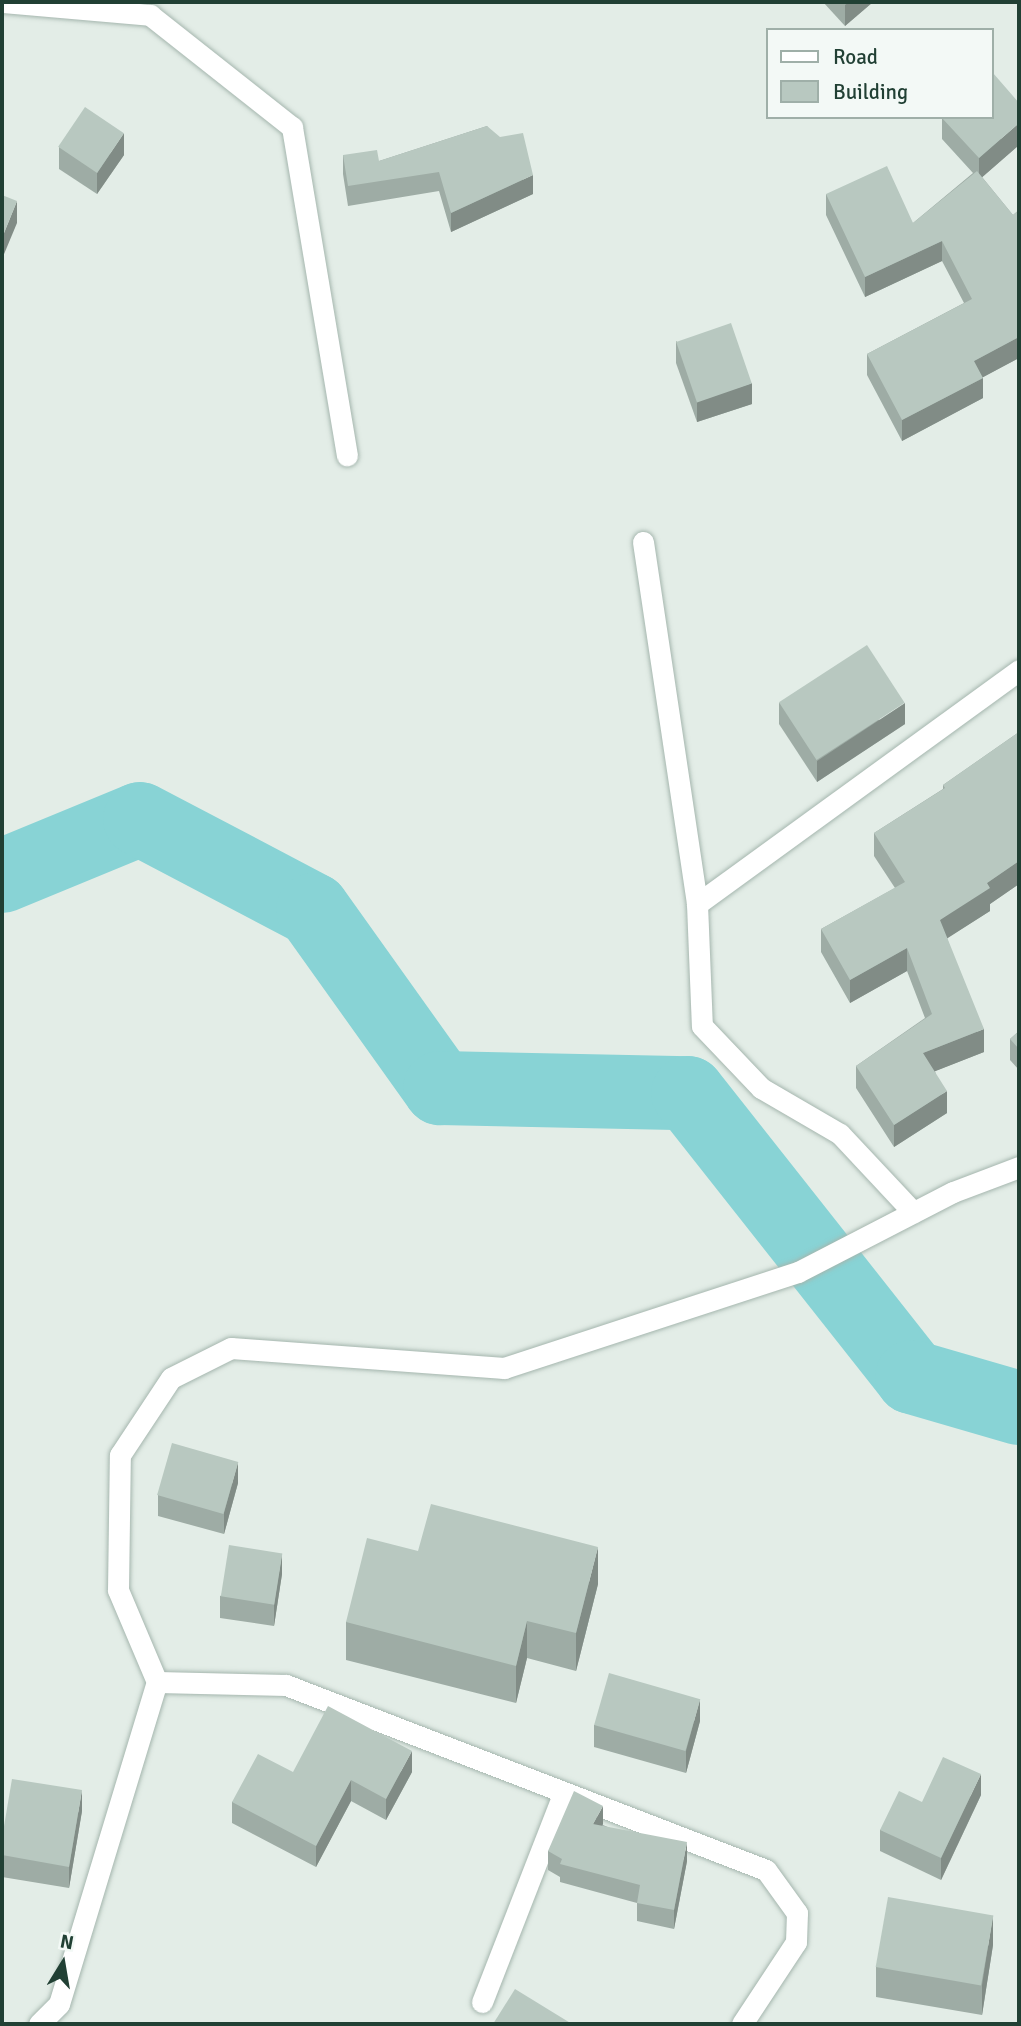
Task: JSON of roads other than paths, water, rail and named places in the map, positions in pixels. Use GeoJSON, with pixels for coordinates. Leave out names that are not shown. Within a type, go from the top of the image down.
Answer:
{"type":"FeatureCollection","features":[{"type":"Feature","properties":{"kind":"street"},"geometry":{"type":"LineString","coordinates":[[2,2],[150,15],[292,127],[347,456]]}},
{"type":"Feature","properties":{"kind":"street"},"geometry":{"type":"LineString","coordinates":[[643,542],[697,904],[702,1026],[761,1088],[840,1134],[913,1212]]}},
{"type":"Feature","properties":{"kind":"street"},"geometry":{"type":"LineString","coordinates":[[697,904],[1019,670]]}},
{"type":"Feature","properties":{"kind":"street"},"geometry":{"type":"LineString","coordinates":[[39,2024],[59,2004],[157,1682],[118,1590],[120,1455],[171,1378],[231,1348],[504,1368],[798,1272],[953,1192],[1019,1167]]}},
{"type":"Feature","properties":{"kind":"street"},"geometry":{"type":"LineString","coordinates":[[157,1682],[286,1685],[766,1870],[797,1913],[796,1942],[742,2024]]}},
{"type":"Feature","properties":{"kind":"street"},"geometry":{"type":"LineString","coordinates":[[482,2002],[563,1794]]}},
{"type":"Feature","properties":{"kind":"waterway"},"geometry":{"type":"LineString","coordinates":[[2,876],[140,819],[313,910],[440,1088],[688,1093],[912,1377],[1019,1408]]}}]}
